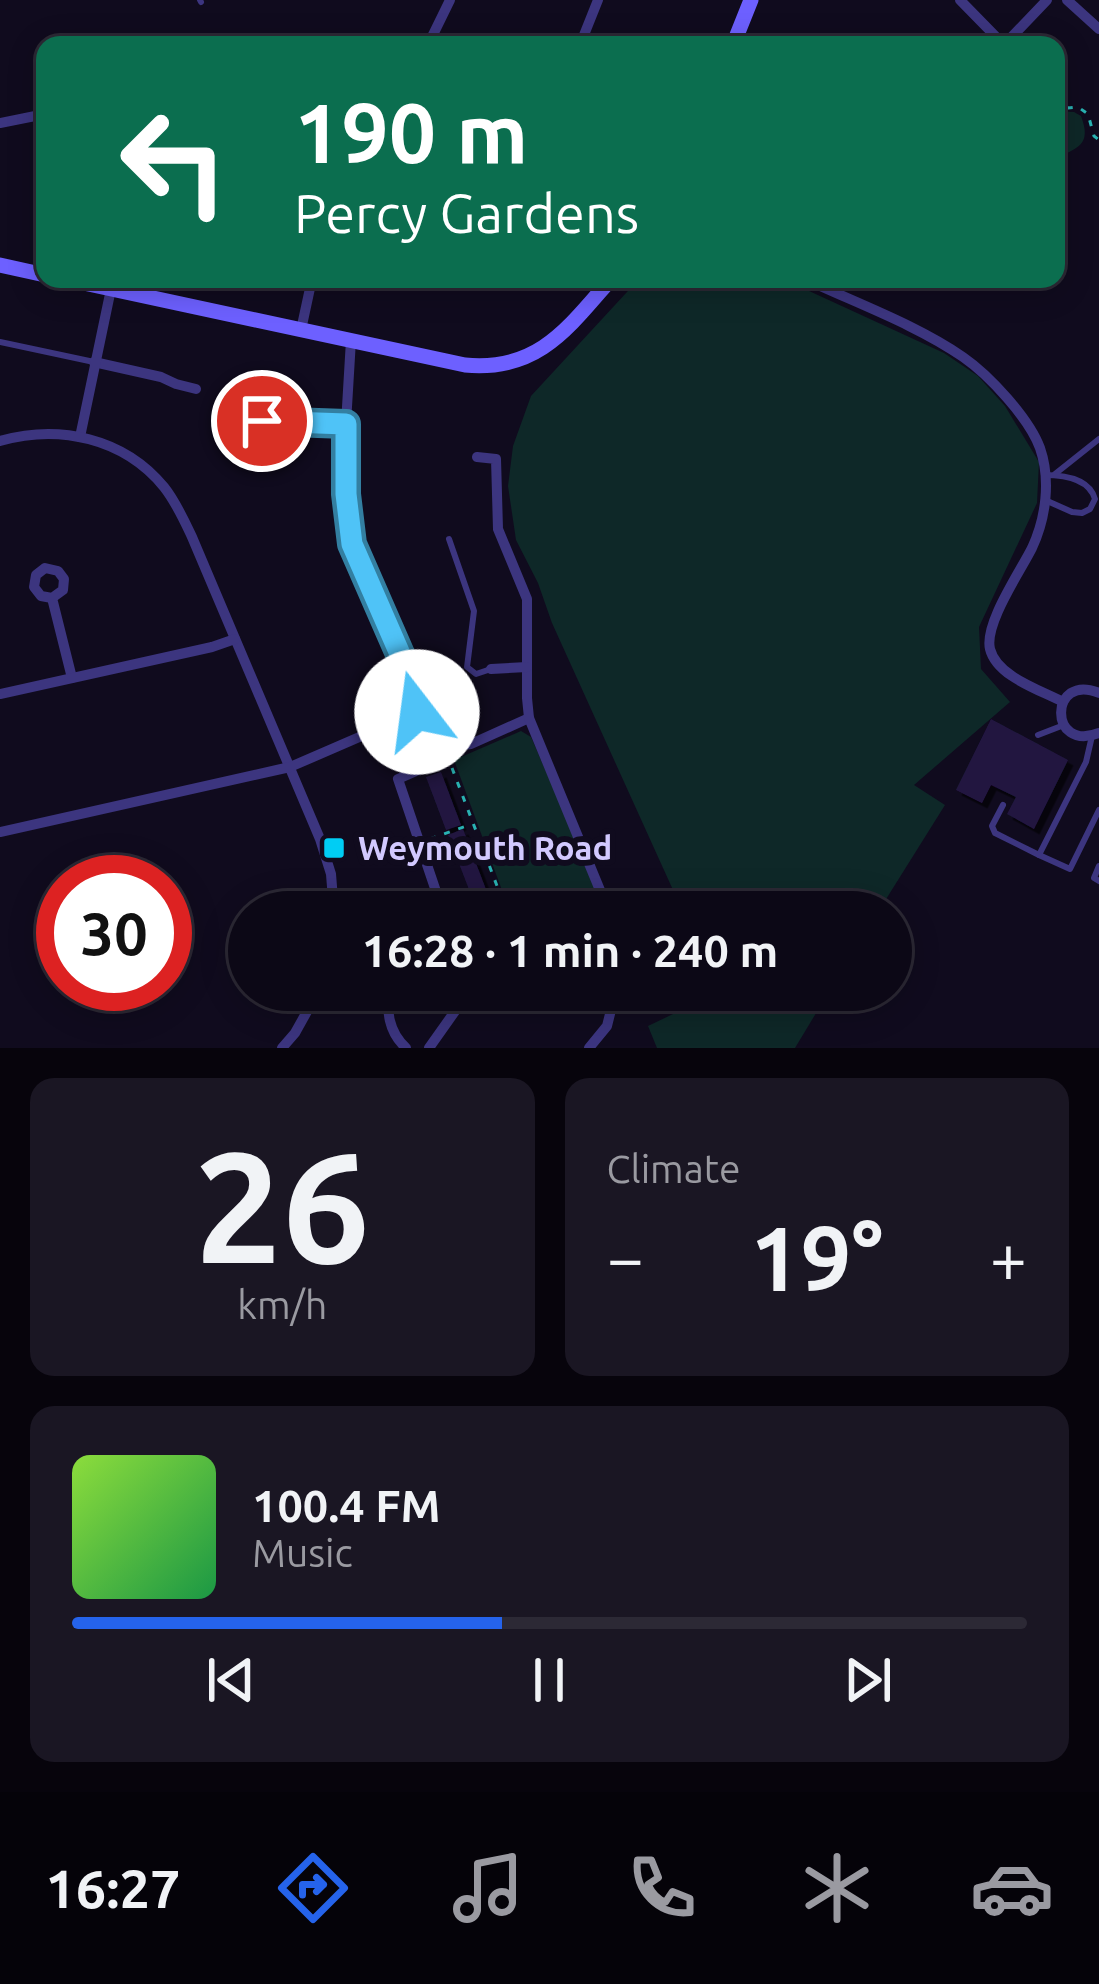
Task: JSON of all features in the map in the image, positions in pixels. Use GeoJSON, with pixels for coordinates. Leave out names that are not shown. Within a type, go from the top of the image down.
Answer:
{"type":"FeatureCollection","features":[{"type":"Feature","properties":{"kind":"street"},"geometry":{"type":"LineString","coordinates":[[432,36],[450,0]]}},
{"type":"Feature","properties":{"kind":"street"},"geometry":{"type":"LineString","coordinates":[[584,36],[598,0]]}},
{"type":"Feature","properties":{"kind":"street"},"geometry":{"type":"LineString","coordinates":[[737,36],[751,0]]}},
{"type":"Feature","properties":{"kind":"street"},"geometry":{"type":"LineString","coordinates":[[960,0],[995,36]]}},
{"type":"Feature","properties":{"kind":"street"},"geometry":{"type":"LineString","coordinates":[[1013,36],[1047,0]]}},
{"type":"Feature","properties":{"kind":"street"},"geometry":{"type":"LineString","coordinates":[[1067,0],[1083,7],[1099,29]]}},
{"type":"Feature","properties":{"kind":"street"},"geometry":{"type":"LineString","coordinates":[[0,123],[36,116]]}},
{"type":"Feature","properties":{"kind":"street"},"geometry":{"type":"LineString","coordinates":[[0,265],[36,272]]}},
{"type":"Feature","properties":{"kind":"street"},"geometry":{"type":"LineString","coordinates":[[107,288],[479,366],[512,363],[542,350],[603,288]]}},
{"type":"Feature","properties":{"kind":"street"},"geometry":{"type":"LineString","coordinates":[[302,330],[310,288]]}},
{"type":"Feature","properties":{"kind":"street"},"geometry":{"type":"LineString","coordinates":[[824,288],[936,341],[973,364],[1006,398],[1039,445],[1049,475],[1038,535],[994,622],[989,646],[1006,671],[1064,702]]}},
{"type":"Feature","properties":{"kind":"street"},"geometry":{"type":"LineString","coordinates":[[80,436],[112,289]]}},
{"type":"Feature","properties":{"kind":"street"},"geometry":{"type":"LineString","coordinates":[[351,340],[346,494],[352,544],[422,705],[436,732],[453,743],[471,744],[529,718]]}},
{"type":"Feature","properties":{"kind":"street"},"geometry":{"type":"LineString","coordinates":[[94,362],[161,376],[196,389]]}},
{"type":"Feature","properties":{"kind":"street"},"geometry":{"type":"LineString","coordinates":[[262,421],[346,424]]}},
{"type":"Feature","properties":{"kind":"street"},"geometry":{"type":"LineString","coordinates":[[0,441],[40,433],[80,436],[133,459],[164,488],[192,537],[290,767],[326,856],[332,891]]}},
{"type":"Feature","properties":{"kind":"street"},"geometry":{"type":"LineString","coordinates":[[476,457],[496,459],[498,529],[527,599],[529,718],[601,891]]}},
{"type":"Feature","properties":{"kind":"street"},"geometry":{"type":"LineString","coordinates":[[52,598],[72,678]]}},
{"type":"Feature","properties":{"kind":"street"},"geometry":{"type":"LineString","coordinates":[[0,694],[235,639]]}},
{"type":"Feature","properties":{"kind":"street"},"geometry":{"type":"LineString","coordinates":[[491,668],[527,667]]}},
{"type":"Feature","properties":{"kind":"street"},"geometry":{"type":"LineString","coordinates":[[1095,735],[1073,734],[1061,713],[1064,702],[1078,689],[1099,693]]}},
{"type":"Feature","properties":{"kind":"street"},"geometry":{"type":"LineString","coordinates":[[0,832],[70,823],[290,767],[422,705]]}},
{"type":"Feature","properties":{"kind":"street"},"geometry":{"type":"LineString","coordinates":[[436,891],[398,779],[448,758],[453,743]]}},
{"type":"Feature","properties":{"kind":"street"},"geometry":{"type":"LineString","coordinates":[[282,1048],[298,1038],[310,1011]]}},
{"type":"Feature","properties":{"kind":"street"},"geometry":{"type":"LineString","coordinates":[[389,1011],[406,1048]]}},
{"type":"Feature","properties":{"kind":"street"},"geometry":{"type":"LineString","coordinates":[[429,1048],[455,1011]]}},
{"type":"Feature","properties":{"kind":"street"},"geometry":{"type":"LineString","coordinates":[[591,1047],[607,1026],[611,1011]]}},
{"type":"Feature","properties":{"kind":"lane"},"geometry":{"type":"LineString","coordinates":[[0,342],[94,362]]}},
{"type":"Feature","properties":{"kind":"lane"},"geometry":{"type":"LineString","coordinates":[[1049,475],[1099,439]]}},
{"type":"Feature","properties":{"kind":"lane"},"geometry":{"type":"LineString","coordinates":[[1046,500],[1077,513],[1094,504],[1095,494],[1085,482],[1049,475]]}},
{"type":"Feature","properties":{"kind":"lane"},"geometry":{"type":"LineString","coordinates":[[449,539],[474,611],[466,662],[476,674],[491,668]]}},
{"type":"Feature","properties":{"kind":"lane"},"geometry":{"type":"LineString","coordinates":[[1038,735],[1064,725]]}},
{"type":"Feature","properties":{"kind":"lane"},"geometry":{"type":"LineString","coordinates":[[1040,855],[1095,735]]}},
{"type":"Feature","properties":{"kind":"lane"},"geometry":{"type":"LineString","coordinates":[[1003,805],[992,826],[995,833],[1070,869],[1099,810]]}},
{"type":"Feature","properties":{"kind":"lane"},"geometry":{"type":"LineString","coordinates":[[1099,866],[1094,878],[1099,881]]}},
{"type":"Feature","properties":{"kind":"path"},"geometry":{"type":"LineString","coordinates":[[1065,106],[1088,114],[1099,140]]}},
{"type":"Feature","properties":{"kind":"path"},"geometry":{"type":"LineString","coordinates":[[422,705],[457,688],[471,672]]}},
{"type":"Feature","properties":{"kind":"path"},"geometry":{"type":"LineString","coordinates":[[448,758],[499,891]]}},
{"type":"Feature","properties":{"kind":"path"},"geometry":{"type":"LineString","coordinates":[[420,843],[473,823]]}},
{"type":"Feature","properties":{"kind":"green space"},"geometry":{"type":"Polygon","coordinates":[[[1065,112],[1081,116],[1085,133],[1065,154],[1065,112]]]}},
{"type":"Feature","properties":{"kind":"green space"},"geometry":{"type":"Polygon","coordinates":[[[631,288],[803,288],[944,353],[978,376],[1005,406],[1039,462],[1037,503],[979,627],[981,669],[1010,702],[914,785],[945,805],[891,891],[673,891],[516,540],[508,486],[513,446],[531,396],[631,288]]]}},
{"type":"Feature","properties":{"kind":"green space"},"geometry":{"type":"Polygon","coordinates":[[[521,731],[531,737],[594,891],[502,891],[454,760],[521,731]]]}},
{"type":"Feature","properties":{"kind":"green space"},"geometry":{"type":"Polygon","coordinates":[[[679,1011],[817,1011],[795,1048],[657,1048],[648,1026],[679,1011]]]}},
{"type":"Feature","properties":{"kind":"building"},"geometry":{"type":"Polygon","coordinates":[[[991,719],[1068,760],[1034,829],[1007,814],[1016,797],[991,785],[982,803],[956,790],[991,719]]]}},
{"type":"Feature","properties":{"kind":"building"},"geometry":{"type":"Polygon","coordinates":[[[441,772],[461,825],[446,830],[426,777],[441,772]]]}},
{"type":"Feature","properties":{"kind":"building"},"geometry":{"type":"Polygon","coordinates":[[[463,829],[487,891],[470,891],[448,835],[463,829]]]}},
{"type":"Feature","properties":{"kind":"place","name":"Weymouth Road"},"geometry":{"type":"Point","coordinates":[334,848]}},
{"type":"Feature","properties":{"kind":"route"},"geometry":{"type":"LineString","coordinates":[[262,421],[346,424],[344,457],[352,544],[424,709],[417,712]]}}]}
